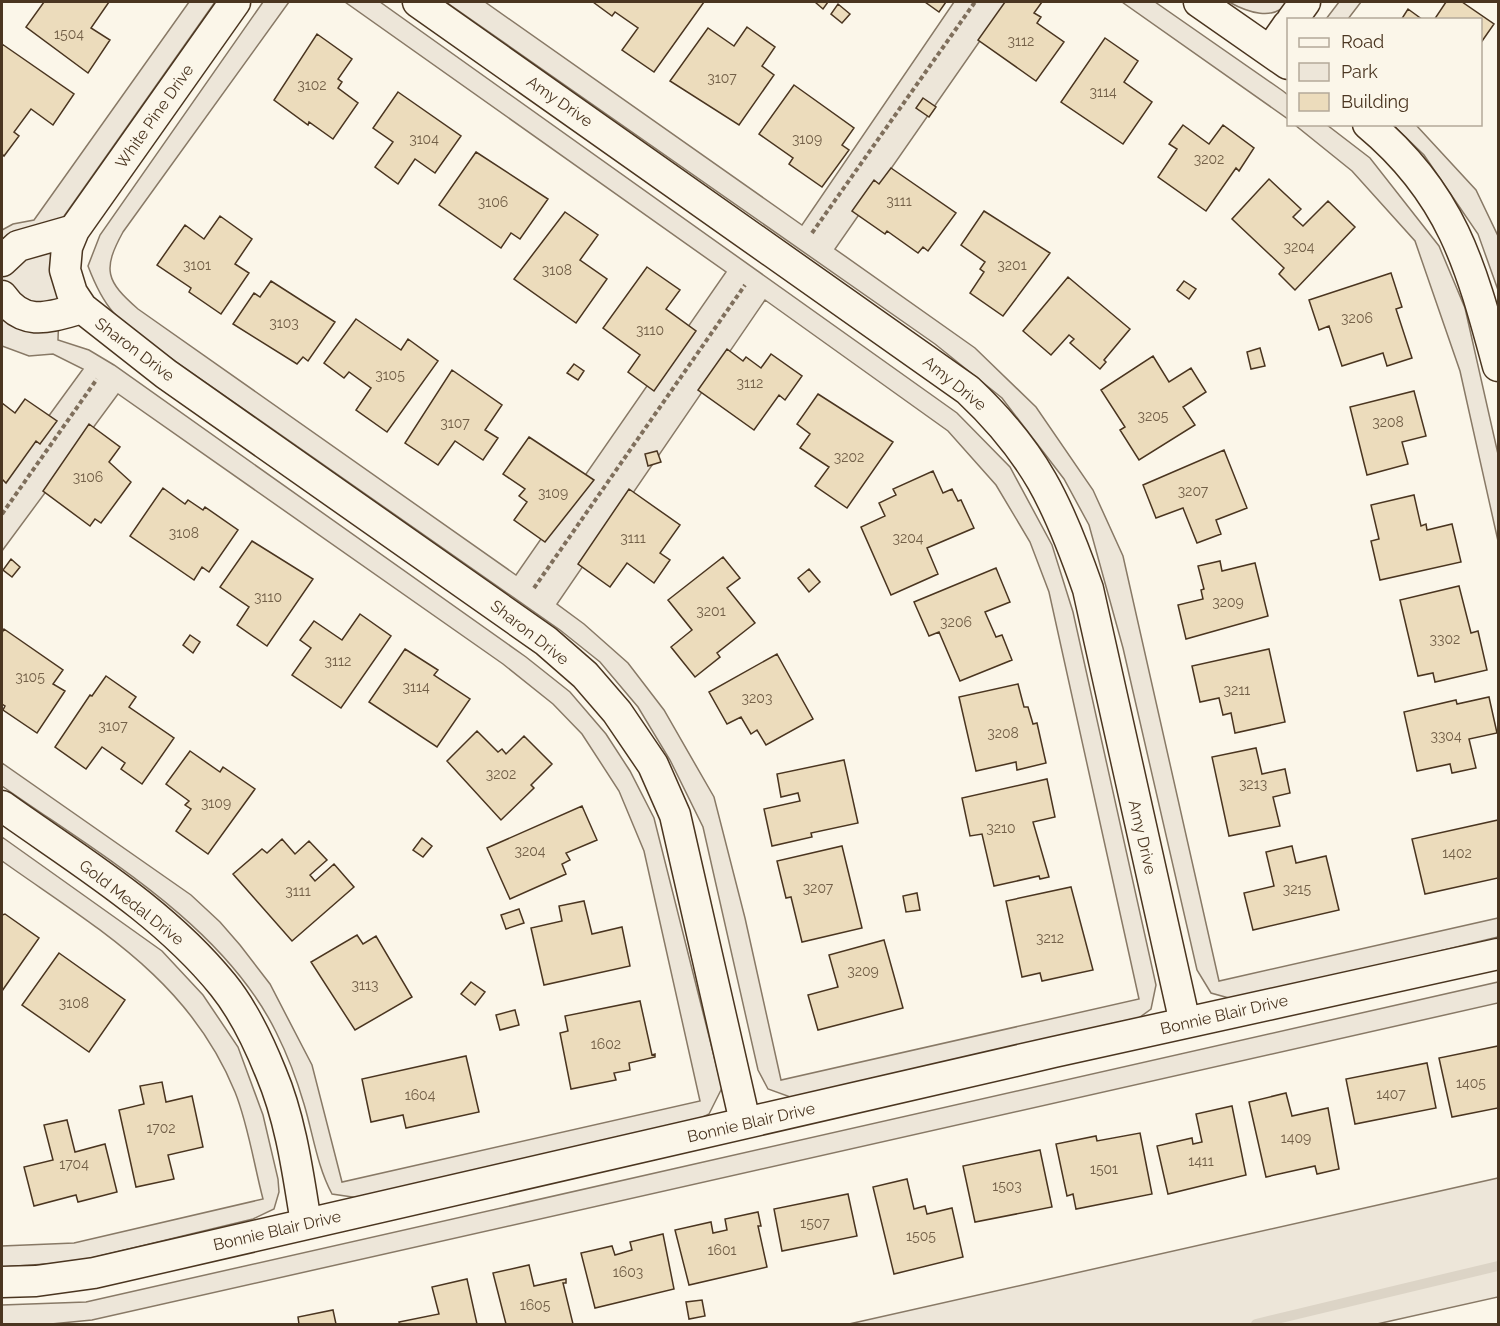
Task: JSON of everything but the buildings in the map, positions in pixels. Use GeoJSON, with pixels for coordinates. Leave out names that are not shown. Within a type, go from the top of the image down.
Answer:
{"type":"FeatureCollection","features":[{"type":"Feature","properties":{"kind":"street","name":"White Pine Drive"},"geometry":{"type":"LineString","coordinates":[[65,270],[67,247],[74,230],[235,2]]}},
{"type":"Feature","properties":{"kind":"street","name":"Amy Drive"},"geometry":{"type":"LineString","coordinates":[[418,2],[968,390],[1005,426],[1038,471],[1068,532],[1088,589],[1185,1023]]}},
{"type":"Feature","properties":{"kind":"street"},"geometry":{"type":"LineString","coordinates":[[1199,2],[1280,58],[1287,29]]}},
{"type":"Feature","properties":{"kind":"street"},"geometry":{"type":"LineString","coordinates":[[1294,18],[1305,2]]}},
{"type":"Feature","properties":{"kind":"street"},"geometry":{"type":"LineString","coordinates":[[1370,126],[1418,174],[1447,215],[1474,277],[1498,366]]}},
{"type":"Feature","properties":{"kind":"street"},"geometry":{"type":"LineString","coordinates":[[2,261],[18,246],[74,230]]}},
{"type":"Feature","properties":{"kind":"street","name":"Sharon Drive"},"geometry":{"type":"LineString","coordinates":[[65,270],[72,293],[82,308],[166,374],[529,628],[585,675],[617,712],[653,765],[675,815],[746,1122]]}},
{"type":"Feature","properties":{"kind":"street","name":"Sharon Drive"},"geometry":{"type":"LineString","coordinates":[[2,296],[10,309],[26,317],[46,318],[82,308]]}},
{"type":"Feature","properties":{"kind":"street","name":"Gold Medal Drive"},"geometry":{"type":"LineString","coordinates":[[2,806],[145,908],[193,950],[225,987],[247,1022],[272,1075],[293,1147],[306,1224]]}},
{"type":"Feature","properties":{"kind":"street","name":"Bonnie Blair Drive"},"geometry":{"type":"LineString","coordinates":[[2,1282],[36,1281],[94,1273],[746,1122],[1498,954]]}},
{"type":"Feature","properties":{"kind":"path"},"geometry":{"type":"LineString","coordinates":[[812,233],[975,2]]}},
{"type":"Feature","properties":{"kind":"path"},"geometry":{"type":"LineString","coordinates":[[534,588],[745,285]]}},
{"type":"Feature","properties":{"kind":"path"},"geometry":{"type":"LineString","coordinates":[[2,514],[97,379]]}},
{"type":"Feature","properties":{"kind":"green space"},"geometry":{"type":"Polygon","coordinates":[[[189,2],[215,2],[62,219],[58,340],[89,350],[114,365],[526,657],[570,692],[606,734],[630,771],[654,818],[722,1088],[709,1114],[691,1123],[359,1198],[332,1194],[319,1161],[298,1086],[280,1040],[253,993],[224,957],[191,924],[155,894],[2,786],[2,763],[191,895],[220,922],[240,945],[270,984],[312,1065],[342,1182],[700,1101],[644,851],[619,791],[582,734],[553,704],[503,664],[118,394],[2,551],[2,480],[83,369],[53,354],[29,356],[2,346],[2,230],[13,224],[34,220],[189,2]]]}},
{"type":"Feature","properties":{"kind":"green space"},"geometry":{"type":"Polygon","coordinates":[[[263,2],[289,2],[123,232],[116,245],[110,266],[114,282],[138,309],[516,575],[726,272],[345,2],[380,2],[957,413],[1010,467],[1052,545],[1073,612],[1156,985],[1151,1009],[1132,1023],[793,1098],[768,1089],[758,1070],[703,827],[670,760],[638,707],[600,662],[560,630],[131,329],[114,313],[100,294],[88,266],[100,235],[263,2]],[[765,300],[557,604],[584,624],[628,663],[664,710],[714,797],[745,918],[781,1080],[1139,999],[1049,592],[1030,542],[996,485],[948,431],[765,300]]]}},
{"type":"Feature","properties":{"kind":"green space"},"geometry":{"type":"Polygon","coordinates":[[[446,2],[485,2],[802,225],[954,2],[1007,2],[835,249],[975,348],[1036,407],[1093,490],[1123,556],[1219,981],[1498,918],[1498,937],[1236,1000],[1211,993],[1197,970],[1123,648],[1089,525],[1064,479],[1002,398],[935,344],[446,2]]]}},
{"type":"Feature","properties":{"kind":"green space"},"geometry":{"type":"Polygon","coordinates":[[[1122,2],[1155,2],[1283,91],[1287,94],[1287,118],[1122,2]]]}},
{"type":"Feature","properties":{"kind":"green space"},"geometry":{"type":"Polygon","coordinates":[[[1229,2],[1288,2],[1275,12],[1260,13],[1229,2]]]}},
{"type":"Feature","properties":{"kind":"green space"},"geometry":{"type":"Polygon","coordinates":[[[1339,2],[1361,2],[1349,18],[1327,18],[1339,2]]]}},
{"type":"Feature","properties":{"kind":"green space"},"geometry":{"type":"Polygon","coordinates":[[[1296,126],[1328,126],[1370,158],[1439,246],[1465,308],[1498,454],[1498,541],[1460,371],[1415,241],[1352,171],[1296,126]]]}},
{"type":"Feature","properties":{"kind":"green space"},"geometry":{"type":"Polygon","coordinates":[[[1394,126],[1417,126],[1476,190],[1498,236],[1498,290],[1478,234],[1424,155],[1394,126]]]}},
{"type":"Feature","properties":{"kind":"green space"},"geometry":{"type":"Polygon","coordinates":[[[2,837],[162,951],[203,995],[238,1047],[263,1115],[278,1179],[279,1192],[274,1209],[253,1219],[75,1262],[2,1267],[2,1246],[74,1243],[263,1199],[240,1104],[216,1052],[192,1018],[166,987],[136,959],[72,909],[2,861],[2,837]]]}},
{"type":"Feature","properties":{"kind":"green space"},"geometry":{"type":"Polygon","coordinates":[[[1498,982],[1498,1003],[92,1320],[51,1324],[2,1324],[2,1305],[86,1302],[1498,982]]]}},
{"type":"Feature","properties":{"kind":"green space"},"geometry":{"type":"Polygon","coordinates":[[[1498,1178],[1498,1297],[1377,1324],[849,1324],[1498,1178]]]}},
{"type":"Feature","properties":{"kind":"waterway"},"geometry":{"type":"LineString","coordinates":[[1256,1324],[1498,1266]]}}]}
